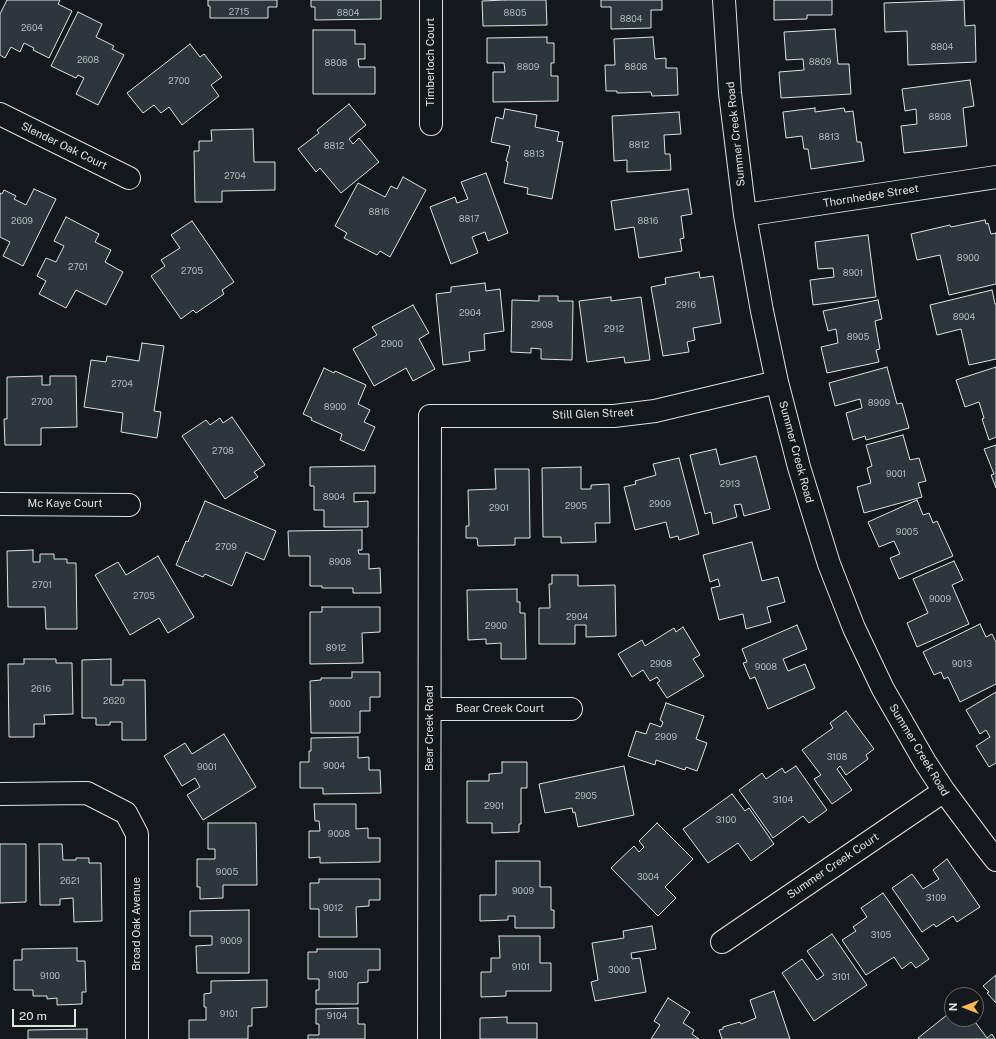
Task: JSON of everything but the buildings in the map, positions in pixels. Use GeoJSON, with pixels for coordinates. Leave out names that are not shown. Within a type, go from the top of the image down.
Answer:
{"type":"FeatureCollection","features":[{"type":"Feature","properties":{"kind":"street","name":"Timberloch Court"},"geometry":{"type":"LineString","coordinates":[[431,0],[431,124]]}},
{"type":"Feature","properties":{"kind":"street","name":"Summer Creek Road"},"geometry":{"type":"LineString","coordinates":[[724,0],[730,93],[745,215],[762,311],[777,382],[799,467],[829,564],[854,628],[883,689],[925,762],[944,791],[996,860]]}},
{"type":"Feature","properties":{"kind":"street","name":"Slender Oak Court"},"geometry":{"type":"LineString","coordinates":[[0,114],[129,178]]}},
{"type":"Feature","properties":{"kind":"street","name":"Thornhedge Street"},"geometry":{"type":"LineString","coordinates":[[745,215],[996,177]]}},
{"type":"Feature","properties":{"kind":"street","name":"Still Glen Street"},"geometry":{"type":"LineString","coordinates":[[430,416],[614,416],[654,411],[777,382]]}},
{"type":"Feature","properties":{"kind":"street","name":"Bear Creek Road"},"geometry":{"type":"LineString","coordinates":[[429,1039],[430,416]]}},
{"type":"Feature","properties":{"kind":"street","name":"Mc Kaye Court"},"geometry":{"type":"LineString","coordinates":[[0,504],[129,505]]}},
{"type":"Feature","properties":{"kind":"street","name":"Bear Creek Court"},"geometry":{"type":"LineString","coordinates":[[430,708],[571,708]]}},
{"type":"Feature","properties":{"kind":"street","name":"Summer Creek Court"},"geometry":{"type":"LineString","coordinates":[[722,942],[944,791]]}},
{"type":"Feature","properties":{"kind":"street","name":"Broad Oak Avenue"},"geometry":{"type":"LineString","coordinates":[[0,794],[87,793],[126,813],[137,834],[137,1039]]}}]}
